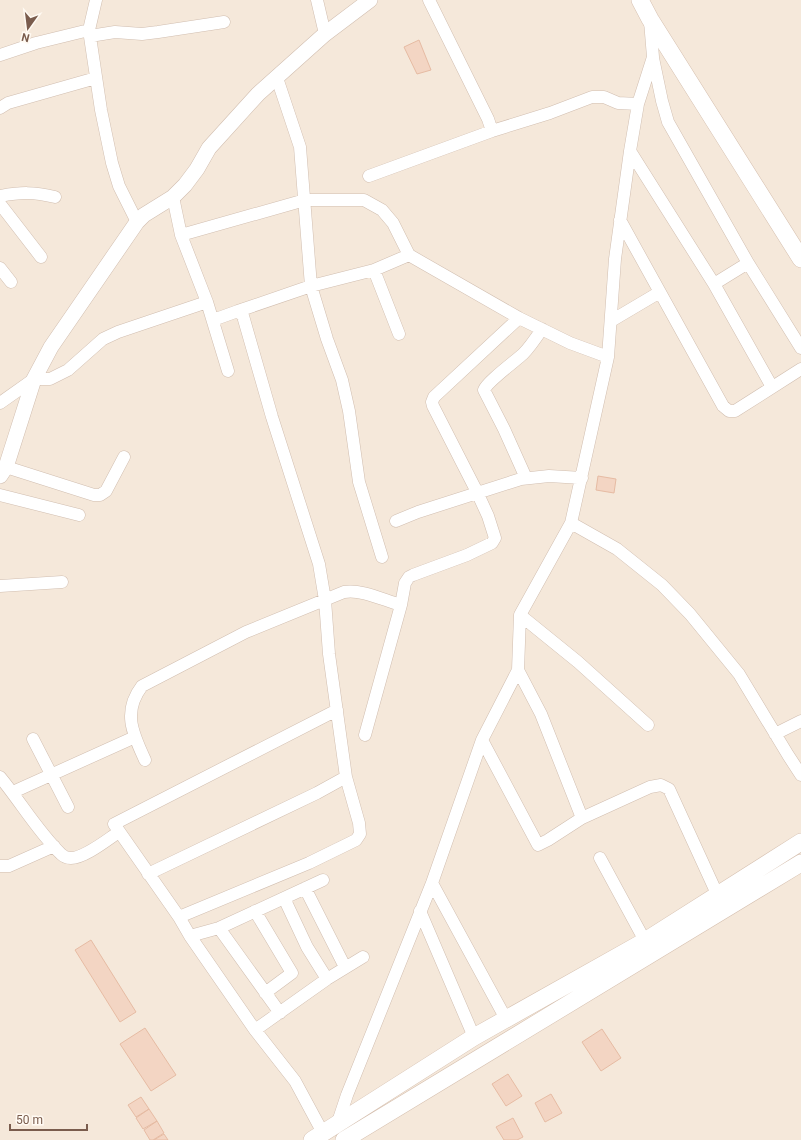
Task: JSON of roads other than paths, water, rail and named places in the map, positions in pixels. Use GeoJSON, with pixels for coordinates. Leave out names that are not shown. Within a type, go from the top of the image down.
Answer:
{"type":"FeatureCollection","features":[{"type":"Feature","properties":{"kind":"main road"},"geometry":{"type":"LineString","coordinates":[[640,0],[650,19],[801,259]]}},
{"type":"Feature","properties":{"kind":"main road"},"geometry":{"type":"LineString","coordinates":[[329,1134],[474,1037],[646,941],[801,842]]}},
{"type":"Feature","properties":{"kind":"main road"},"geometry":{"type":"LineString","coordinates":[[329,1134],[801,863]]}},
{"type":"Feature","properties":{"kind":"street"},"geometry":{"type":"LineString","coordinates":[[96,0],[90,33],[96,78],[112,163],[119,186],[137,222]]}},
{"type":"Feature","properties":{"kind":"street"},"geometry":{"type":"LineString","coordinates":[[317,0],[325,34]]}},
{"type":"Feature","properties":{"kind":"street"},"geometry":{"type":"LineString","coordinates":[[124,457],[106,491],[100,495],[94,495],[3,471],[34,379],[51,347],[137,222],[144,215],[173,197],[197,169],[209,148],[258,94],[325,34],[370,0]]}},
{"type":"Feature","properties":{"kind":"street"},"geometry":{"type":"LineString","coordinates":[[429,0],[488,119],[492,131]]}},
{"type":"Feature","properties":{"kind":"street"},"geometry":{"type":"LineString","coordinates":[[650,19],[653,57],[668,122],[748,262],[801,348]]}},
{"type":"Feature","properties":{"kind":"street"},"geometry":{"type":"LineString","coordinates":[[0,56],[36,43],[90,33],[115,32],[142,34],[224,22]]}},
{"type":"Feature","properties":{"kind":"street"},"geometry":{"type":"LineString","coordinates":[[329,1134],[347,1095],[432,883],[482,740],[518,670],[520,615],[572,523],[608,358],[615,259],[630,151],[638,104],[653,57]]}},
{"type":"Feature","properties":{"kind":"street"},"geometry":{"type":"LineString","coordinates":[[0,108],[8,103],[96,78]]}},
{"type":"Feature","properties":{"kind":"street"},"geometry":{"type":"LineString","coordinates":[[277,78],[300,147],[312,286],[327,339],[342,380],[349,411],[359,482],[382,557]]}},
{"type":"Feature","properties":{"kind":"street"},"geometry":{"type":"LineString","coordinates":[[369,176],[492,131],[550,114],[592,97],[604,97],[618,102],[638,104]]}},
{"type":"Feature","properties":{"kind":"street"},"geometry":{"type":"LineString","coordinates":[[630,151],[714,284],[772,387]]}},
{"type":"Feature","properties":{"kind":"street"},"geometry":{"type":"LineString","coordinates":[[0,196],[18,193],[35,193],[55,197]]}},
{"type":"Feature","properties":{"kind":"street"},"geometry":{"type":"LineString","coordinates":[[173,197],[181,235],[207,302],[228,371]]}},
{"type":"Feature","properties":{"kind":"street"},"geometry":{"type":"LineString","coordinates":[[181,235],[305,200],[364,200],[382,210],[392,223],[409,254],[520,318],[570,343],[608,358]]}},
{"type":"Feature","properties":{"kind":"street"},"geometry":{"type":"LineString","coordinates":[[0,204],[41,257]]}},
{"type":"Feature","properties":{"kind":"street"},"geometry":{"type":"LineString","coordinates":[[620,220],[723,406],[729,411],[735,411],[801,369]]}},
{"type":"Feature","properties":{"kind":"street"},"geometry":{"type":"LineString","coordinates":[[213,320],[312,286],[374,270],[409,254]]}},
{"type":"Feature","properties":{"kind":"street"},"geometry":{"type":"LineString","coordinates":[[714,284],[748,262]]}},
{"type":"Feature","properties":{"kind":"street"},"geometry":{"type":"LineString","coordinates":[[0,268],[11,282]]}},
{"type":"Feature","properties":{"kind":"street"},"geometry":{"type":"LineString","coordinates":[[374,270],[400,334]]}},
{"type":"Feature","properties":{"kind":"street"},"geometry":{"type":"LineString","coordinates":[[611,321],[660,292]]}},
{"type":"Feature","properties":{"kind":"street"},"geometry":{"type":"LineString","coordinates":[[0,404],[34,379],[50,379],[68,370],[103,339],[118,332],[207,302]]}},
{"type":"Feature","properties":{"kind":"street"},"geometry":{"type":"LineString","coordinates":[[179,917],[309,863],[356,840],[360,834],[360,823],[346,777],[329,654],[325,600],[319,564],[272,417],[243,316],[238,311]]}},
{"type":"Feature","properties":{"kind":"street"},"geometry":{"type":"LineString","coordinates":[[365,735],[401,605],[405,583],[409,577],[467,555],[492,543],[495,538],[494,532],[477,492],[441,420],[432,406],[432,402],[434,397],[520,318]]}},
{"type":"Feature","properties":{"kind":"street"},"geometry":{"type":"LineString","coordinates":[[526,478],[504,429],[484,390],[486,385],[512,365],[525,352],[542,329]]}},
{"type":"Feature","properties":{"kind":"street"},"geometry":{"type":"LineString","coordinates":[[396,521],[477,492],[526,478],[549,476],[582,478]]}},
{"type":"Feature","properties":{"kind":"street"},"geometry":{"type":"LineString","coordinates":[[0,495],[79,515]]}},
{"type":"Feature","properties":{"kind":"street"},"geometry":{"type":"LineString","coordinates":[[572,523],[617,549],[662,585],[685,609],[739,674],[801,775]]}},
{"type":"Feature","properties":{"kind":"street"},"geometry":{"type":"LineString","coordinates":[[0,586],[62,582]]}},
{"type":"Feature","properties":{"kind":"street"},"geometry":{"type":"LineString","coordinates":[[145,760],[135,738],[130,720],[131,709],[137,692],[142,686],[246,632],[344,592],[351,591],[401,605]]}},
{"type":"Feature","properties":{"kind":"street"},"geometry":{"type":"LineString","coordinates":[[520,615],[578,662],[648,725]]}},
{"type":"Feature","properties":{"kind":"street"},"geometry":{"type":"LineString","coordinates":[[518,670],[541,714],[582,818]]}},
{"type":"Feature","properties":{"kind":"street"},"geometry":{"type":"LineString","coordinates":[[329,1134],[295,1081],[255,1030],[114,824],[337,710]]}},
{"type":"Feature","properties":{"kind":"street"},"geometry":{"type":"LineString","coordinates":[[775,734],[801,721]]}},
{"type":"Feature","properties":{"kind":"street"},"geometry":{"type":"LineString","coordinates":[[13,792],[135,738]]}},
{"type":"Feature","properties":{"kind":"street"},"geometry":{"type":"LineString","coordinates":[[33,739],[68,807]]}},
{"type":"Feature","properties":{"kind":"street"},"geometry":{"type":"LineString","coordinates":[[482,740],[538,845],[582,818],[650,787],[661,785],[669,789],[718,896]]}},
{"type":"Feature","properties":{"kind":"street"},"geometry":{"type":"LineString","coordinates":[[0,777],[61,855],[74,858],[89,851],[119,832]]}},
{"type":"Feature","properties":{"kind":"street"},"geometry":{"type":"LineString","coordinates":[[148,874],[317,794],[346,777]]}},
{"type":"Feature","properties":{"kind":"street"},"geometry":{"type":"LineString","coordinates":[[0,866],[9,866],[54,846]]}},
{"type":"Feature","properties":{"kind":"street"},"geometry":{"type":"LineString","coordinates":[[600,858],[646,941]]}},
{"type":"Feature","properties":{"kind":"street"},"geometry":{"type":"LineString","coordinates":[[190,936],[219,928],[323,880]]}},
{"type":"Feature","properties":{"kind":"street"},"geometry":{"type":"LineString","coordinates":[[432,883],[506,1019]]}},
{"type":"Feature","properties":{"kind":"street"},"geometry":{"type":"LineString","coordinates":[[305,888],[345,967]]}},
{"type":"Feature","properties":{"kind":"street"},"geometry":{"type":"LineString","coordinates":[[284,898],[307,947],[327,979]]}},
{"type":"Feature","properties":{"kind":"street"},"geometry":{"type":"LineString","coordinates":[[255,911],[292,973],[265,993]]}},
{"type":"Feature","properties":{"kind":"street"},"geometry":{"type":"LineString","coordinates":[[420,911],[474,1037]]}},
{"type":"Feature","properties":{"kind":"street"},"geometry":{"type":"LineString","coordinates":[[219,928],[280,1013]]}},
{"type":"Feature","properties":{"kind":"street"},"geometry":{"type":"LineString","coordinates":[[255,1030],[327,979],[363,957]]}}]}
